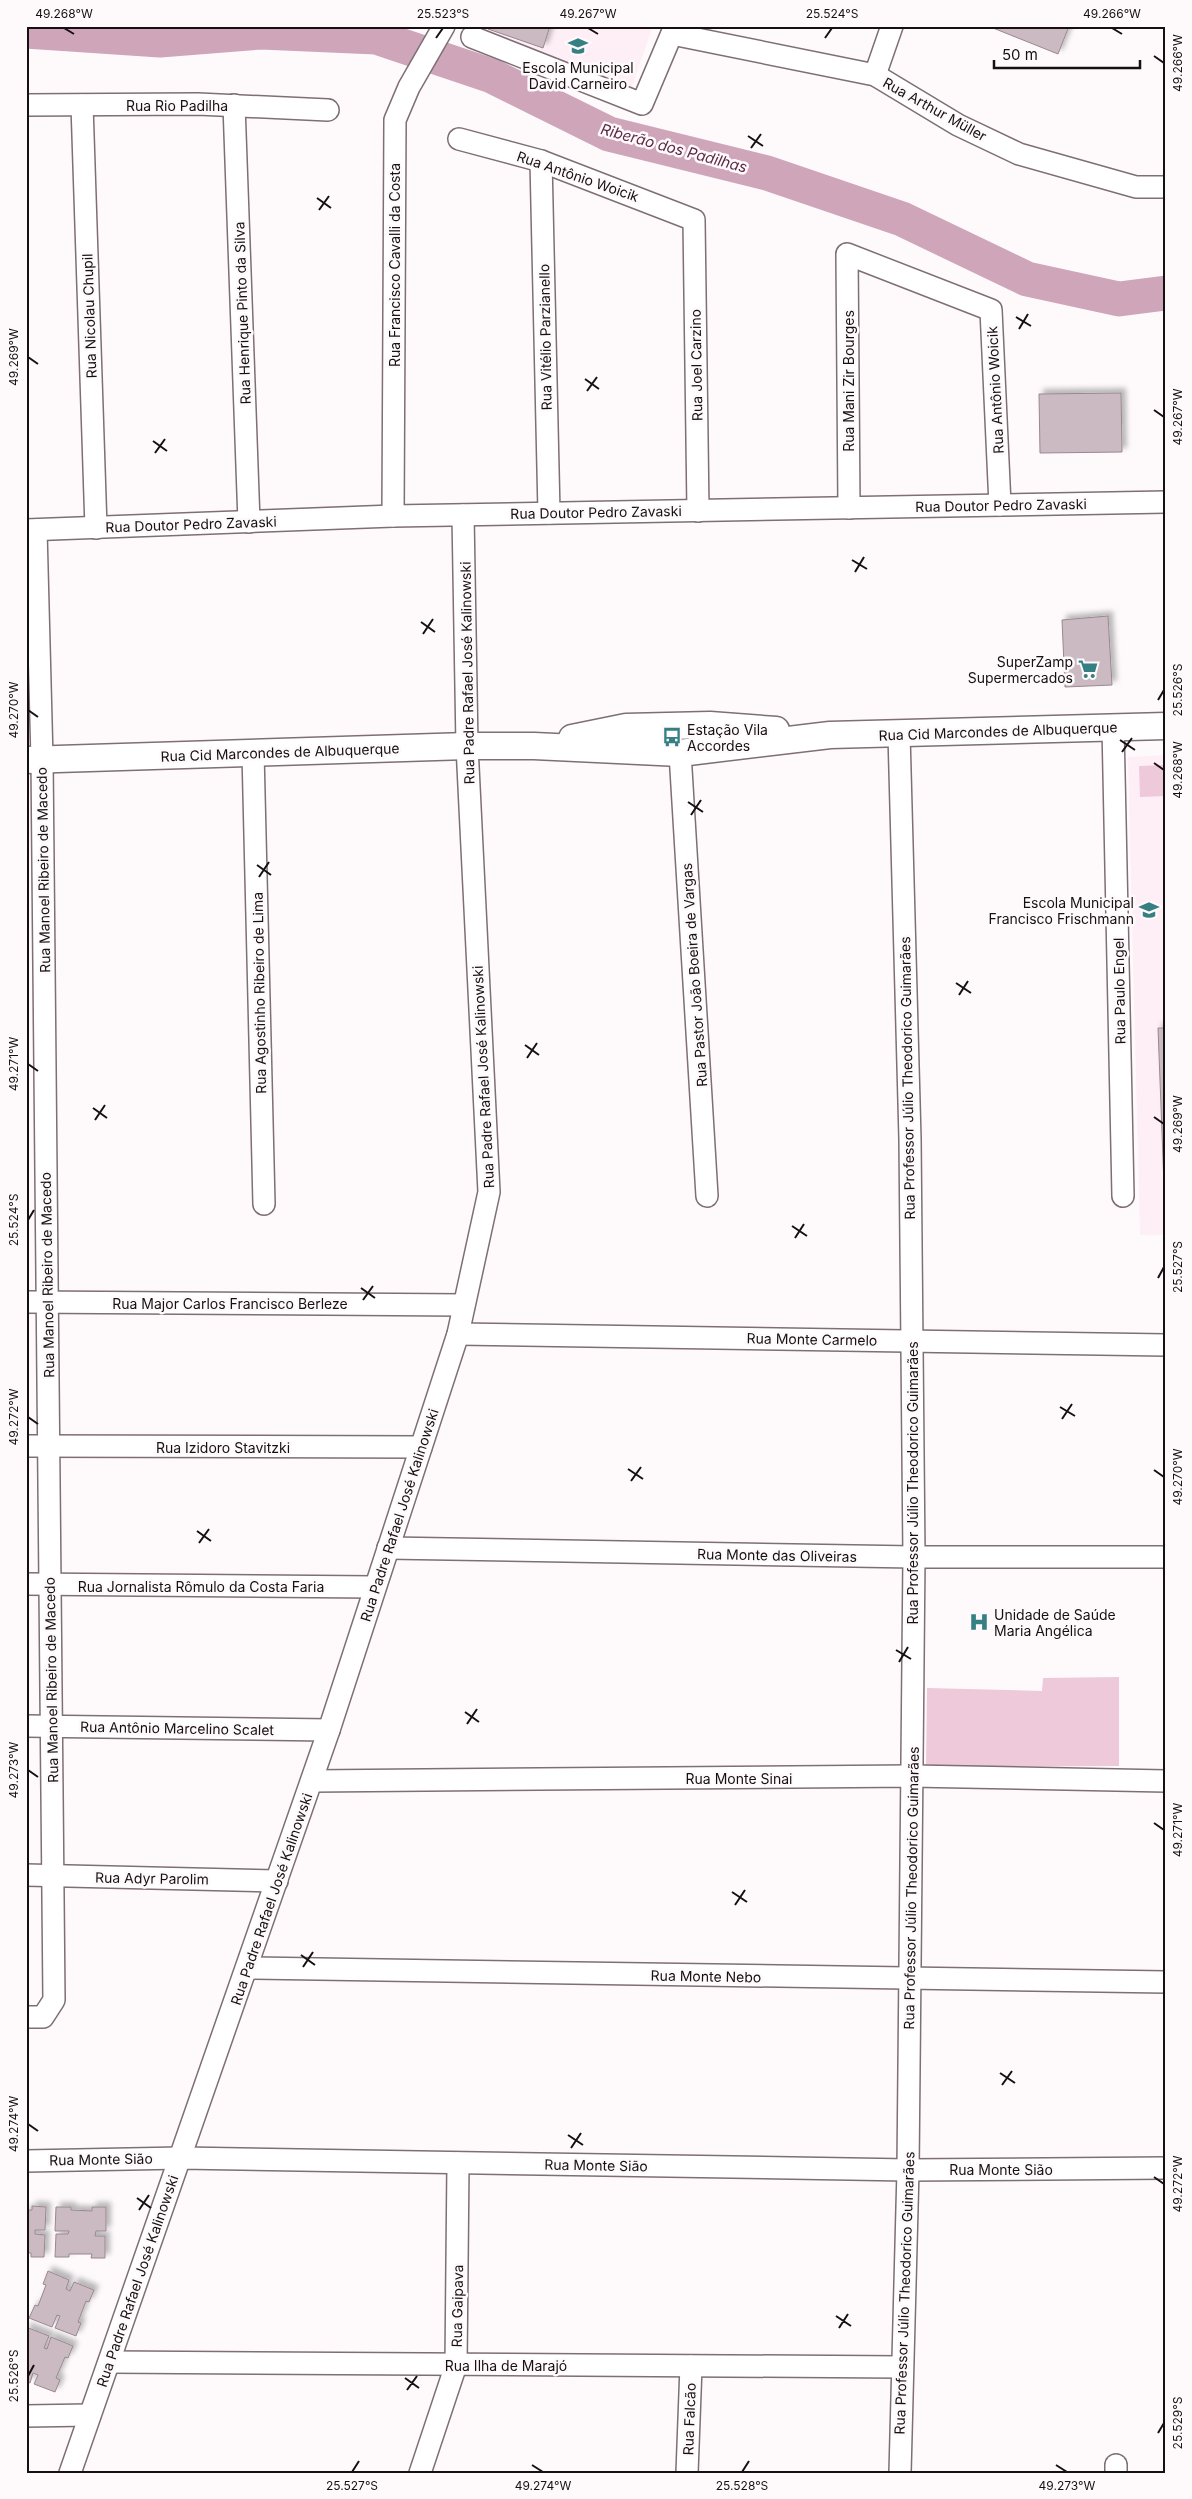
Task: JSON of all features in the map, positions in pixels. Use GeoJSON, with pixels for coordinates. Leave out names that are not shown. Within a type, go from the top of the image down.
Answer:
{"type":"FeatureCollection","features":[{"type":"Feature","properties":{"kind":"street"},"geometry":{"type":"LineString","coordinates":[[875,75],[892,26]]}},
{"type":"Feature","properties":{"kind":"street","name":"Rua Francisco Cavalli da Costa"},"geometry":{"type":"LineString","coordinates":[[393,516],[395,120],[409,87],[443,27]]}},
{"type":"Feature","properties":{"kind":"street"},"geometry":{"type":"LineString","coordinates":[[472,37],[642,104],[673,30]]}},
{"type":"Feature","properties":{"kind":"street","name":"Rua Arthur Müller"},"geometry":{"type":"LineString","coordinates":[[673,30],[875,75],[958,125],[1019,154],[1136,187],[1166,187]]}},
{"type":"Feature","properties":{"kind":"street","name":"Rua Rio Padilha"},"geometry":{"type":"LineString","coordinates":[[26,105],[234,105],[328,110]]}},
{"type":"Feature","properties":{"kind":"street","name":"Rua Nicolau Chupil"},"geometry":{"type":"LineString","coordinates":[[82,105],[96,528]]}},
{"type":"Feature","properties":{"kind":"street","name":"Rua Henrique Pinto da Silva"},"geometry":{"type":"LineString","coordinates":[[234,105],[249,522]]}},
{"type":"Feature","properties":{"kind":"street","name":"Rua Antônio Woicik"},"geometry":{"type":"LineString","coordinates":[[459,139],[542,161],[694,220]]}},
{"type":"Feature","properties":{"kind":"street","name":"Rua Vitélio Parzianello"},"geometry":{"type":"LineString","coordinates":[[542,161],[549,513]]}},
{"type":"Feature","properties":{"kind":"street","name":"Rua Joel Carzino"},"geometry":{"type":"LineString","coordinates":[[694,220],[698,510]]}},
{"type":"Feature","properties":{"kind":"street","name":"Rua Antônio Woicik"},"geometry":{"type":"LineString","coordinates":[[847,254],[991,310],[1000,505]]}},
{"type":"Feature","properties":{"kind":"street","name":"Rua Mani Zir Bourges"},"geometry":{"type":"LineString","coordinates":[[847,254],[849,508]]}},
{"type":"Feature","properties":{"kind":"street","name":"Rua Doutor Pedro Zavaski"},"geometry":{"type":"LineString","coordinates":[[31,530],[393,516],[1166,502]]}},
{"type":"Feature","properties":{"kind":"street","name":"Rua Padre Rafael José Kalinowski"},"geometry":{"type":"LineString","coordinates":[[70,2473],[312,1781],[458,1334],[489,1192],[467,746],[463,515]]}},
{"type":"Feature","properties":{"kind":"street","name":"Rua Manoel Ribeiro de Macedo"},"geometry":{"type":"LineString","coordinates":[[31,530],[37,1302],[49,1446],[54,2000],[35,2017]]}},
{"type":"Feature","properties":{"kind":"street","name":"Rua Cid Marcondes de Albuquerque"},"geometry":{"type":"LineString","coordinates":[[534,746],[626,727],[710,724],[830,735]]}},
{"type":"Feature","properties":{"kind":"street","name":"Rua Cid Marcondes de Albuquerque"},"geometry":{"type":"LineString","coordinates":[[34,760],[467,746],[534,746],[680,753],[830,735],[1166,726]]}},
{"type":"Feature","properties":{"kind":"street","name":"Rua Paulo Engel"},"geometry":{"type":"LineString","coordinates":[[1113,727],[1123,1196]]}},
{"type":"Feature","properties":{"kind":"street","name":"Rua Professor Júlio Theodorico Guimarães"},"geometry":{"type":"LineString","coordinates":[[899,734],[910,1139],[914,1558],[908,2170],[900,2473]]}},
{"type":"Feature","properties":{"kind":"street","name":"Rua Agostinho Ribeiro de Lima"},"geometry":{"type":"LineString","coordinates":[[253,753],[264,1204]]}},
{"type":"Feature","properties":{"kind":"street","name":"Rua Pastor João Boeira de Vargas"},"geometry":{"type":"LineString","coordinates":[[680,753],[708,1196]]}},
{"type":"Feature","properties":{"kind":"street","name":"Rua Major Carlos Francisco Berleze"},"geometry":{"type":"LineString","coordinates":[[37,1302],[464,1305]]}},
{"type":"Feature","properties":{"kind":"street","name":"Rua Monte Carmelo"},"geometry":{"type":"LineString","coordinates":[[458,1334],[1166,1345]]}},
{"type":"Feature","properties":{"kind":"street","name":"Rua Izidoro Stavitzki"},"geometry":{"type":"LineString","coordinates":[[26,1446],[421,1447]]}},
{"type":"Feature","properties":{"kind":"street","name":"Rua Monte das Oliveiras"},"geometry":{"type":"LineString","coordinates":[[388,1548],[914,1558],[1166,1558]]}},
{"type":"Feature","properties":{"kind":"street","name":"Rua Jornalista Rômulo da Costa Faria"},"geometry":{"type":"LineString","coordinates":[[26,1584],[375,1587]]}},
{"type":"Feature","properties":{"kind":"street","name":"Rua Antônio Marcelino Scalet"},"geometry":{"type":"LineString","coordinates":[[26,1726],[328,1730]]}},
{"type":"Feature","properties":{"kind":"street","name":"Rua Monte Sinai"},"geometry":{"type":"LineString","coordinates":[[312,1781],[912,1776],[1166,1781]]}},
{"type":"Feature","properties":{"kind":"street","name":"Rua Adyr Parolim"},"geometry":{"type":"LineString","coordinates":[[26,1875],[277,1881]]}},
{"type":"Feature","properties":{"kind":"street","name":"Rua Monte Nebo"},"geometry":{"type":"LineString","coordinates":[[247,1968],[910,1980],[1166,1982]]}},
{"type":"Feature","properties":{"kind":"street","name":"Rua Monte Sião"},"geometry":{"type":"LineString","coordinates":[[26,2161],[181,2158],[908,2170],[1166,2168]]}},
{"type":"Feature","properties":{"kind":"street","name":"Rua Gaipava"},"geometry":{"type":"LineString","coordinates":[[420,2473],[456,2365],[458,2162]]}},
{"type":"Feature","properties":{"kind":"street","name":"Rua Ilha de Marajó"},"geometry":{"type":"LineString","coordinates":[[109,2362],[902,2367]]}},
{"type":"Feature","properties":{"kind":"street","name":"Rua Falcão"},"geometry":{"type":"LineString","coordinates":[[687,2473],[691,2366]]}},
{"type":"Feature","properties":{"kind":"street"},"geometry":{"type":"LineString","coordinates":[[26,2416],[90,2416]]}},
{"type":"Feature","properties":{"kind":"shaded area","name":"Escola Municipal David Carneiro"},"geometry":{"type":"Polygon","coordinates":[[[476,26],[653,26],[630,92],[474,32],[476,26]]]}},
{"type":"Feature","properties":{"kind":"shaded area","name":"Escola Municipal Francisco Frischmann"},"geometry":{"type":"Polygon","coordinates":[[[1166,755],[1166,1235],[1140,1235],[1128,757],[1166,755]]]}},
{"type":"Feature","properties":{"kind":"shaded area"},"geometry":{"type":"Polygon","coordinates":[[[1166,765],[1166,796],[1140,797],[1139,766],[1166,765]]]}},
{"type":"Feature","properties":{"kind":"shaded area"},"geometry":{"type":"Polygon","coordinates":[[[1119,1677],[1119,1766],[926,1767],[927,1688],[1042,1691],[1043,1678],[1119,1677]]]}},
{"type":"Feature","properties":{"kind":"building"},"geometry":{"type":"Polygon","coordinates":[[[489,26],[550,26],[543,48],[488,29],[489,26]]]}},
{"type":"Feature","properties":{"kind":"building"},"geometry":{"type":"Polygon","coordinates":[[[988,26],[1069,26],[1058,54],[988,26]]]}},
{"type":"Feature","properties":{"kind":"building"},"geometry":{"type":"Polygon","coordinates":[[[1121,393],[1122,452],[1040,453],[1039,394],[1121,393]]]}},
{"type":"Feature","properties":{"kind":"building"},"geometry":{"type":"Polygon","coordinates":[[[1108,616],[1112,685],[1065,687],[1062,620],[1108,616]]]}},
{"type":"Feature","properties":{"kind":"building"},"geometry":{"type":"Polygon","coordinates":[[[1158,1028],[1166,1028],[1166,1185],[1164,1185],[1158,1028]]]}},
{"type":"Feature","properties":{"kind":"building"},"geometry":{"type":"Polygon","coordinates":[[[32,2206],[46,2207],[45,2230],[35,2230],[35,2234],[45,2235],[44,2257],[31,2257],[31,2253],[26,2253],[26,2210],[32,2210],[32,2206]]]}},
{"type":"Feature","properties":{"kind":"building"},"geometry":{"type":"Polygon","coordinates":[[[56,2207],[71,2207],[71,2210],[92,2211],[92,2207],[106,2207],[106,2231],[96,2231],[95,2236],[105,2236],[105,2258],[91,2258],[92,2254],[69,2254],[69,2257],[55,2257],[56,2234],[68,2234],[69,2231],[55,2231],[56,2207]]]}},
{"type":"Feature","properties":{"kind":"building"},"geometry":{"type":"Polygon","coordinates":[[[48,2271],[69,2280],[66,2289],[70,2291],[74,2282],[94,2290],[89,2302],[86,2301],[78,2322],[81,2323],[76,2336],[55,2328],[60,2316],[57,2315],[52,2327],[29,2318],[35,2305],[38,2306],[46,2285],[43,2284],[48,2271]]]}},
{"type":"Feature","properties":{"kind":"building"},"geometry":{"type":"Polygon","coordinates":[[[26,2327],[49,2336],[44,2348],[47,2349],[51,2337],[73,2346],[68,2358],[65,2357],[56,2378],[60,2380],[55,2392],[34,2384],[38,2375],[33,2373],[30,2383],[26,2381],[26,2327]]]}},
{"type":"Feature","properties":{"kind":"waterway","name":"Riberão dos Padilhas"},"geometry":{"type":"LineString","coordinates":[[26,31],[160,40],[261,32],[376,37],[492,76],[609,134],[767,173],[902,219],[1027,279],[1119,299],[1166,293]]}},
{"type":"Feature","properties":{"kind":"place","name":"Escola Municipal David Carneiro"},"geometry":{"type":"Point","coordinates":[578,46]}},
{"type":"Feature","properties":{"kind":"place","name":"SuperZamp Supermercados"},"geometry":{"type":"Point","coordinates":[1088,669]}},
{"type":"Feature","properties":{"kind":"place","name":"Estação Vila Accordes"},"geometry":{"type":"Point","coordinates":[672,737]}},
{"type":"Feature","properties":{"kind":"place","name":"Escola Municipal Francisco Frischmann"},"geometry":{"type":"Point","coordinates":[1149,910]}},
{"type":"Feature","properties":{"kind":"place","name":"Unidade de Saúde Maria Angélica"},"geometry":{"type":"Point","coordinates":[979,1622]}}]}
